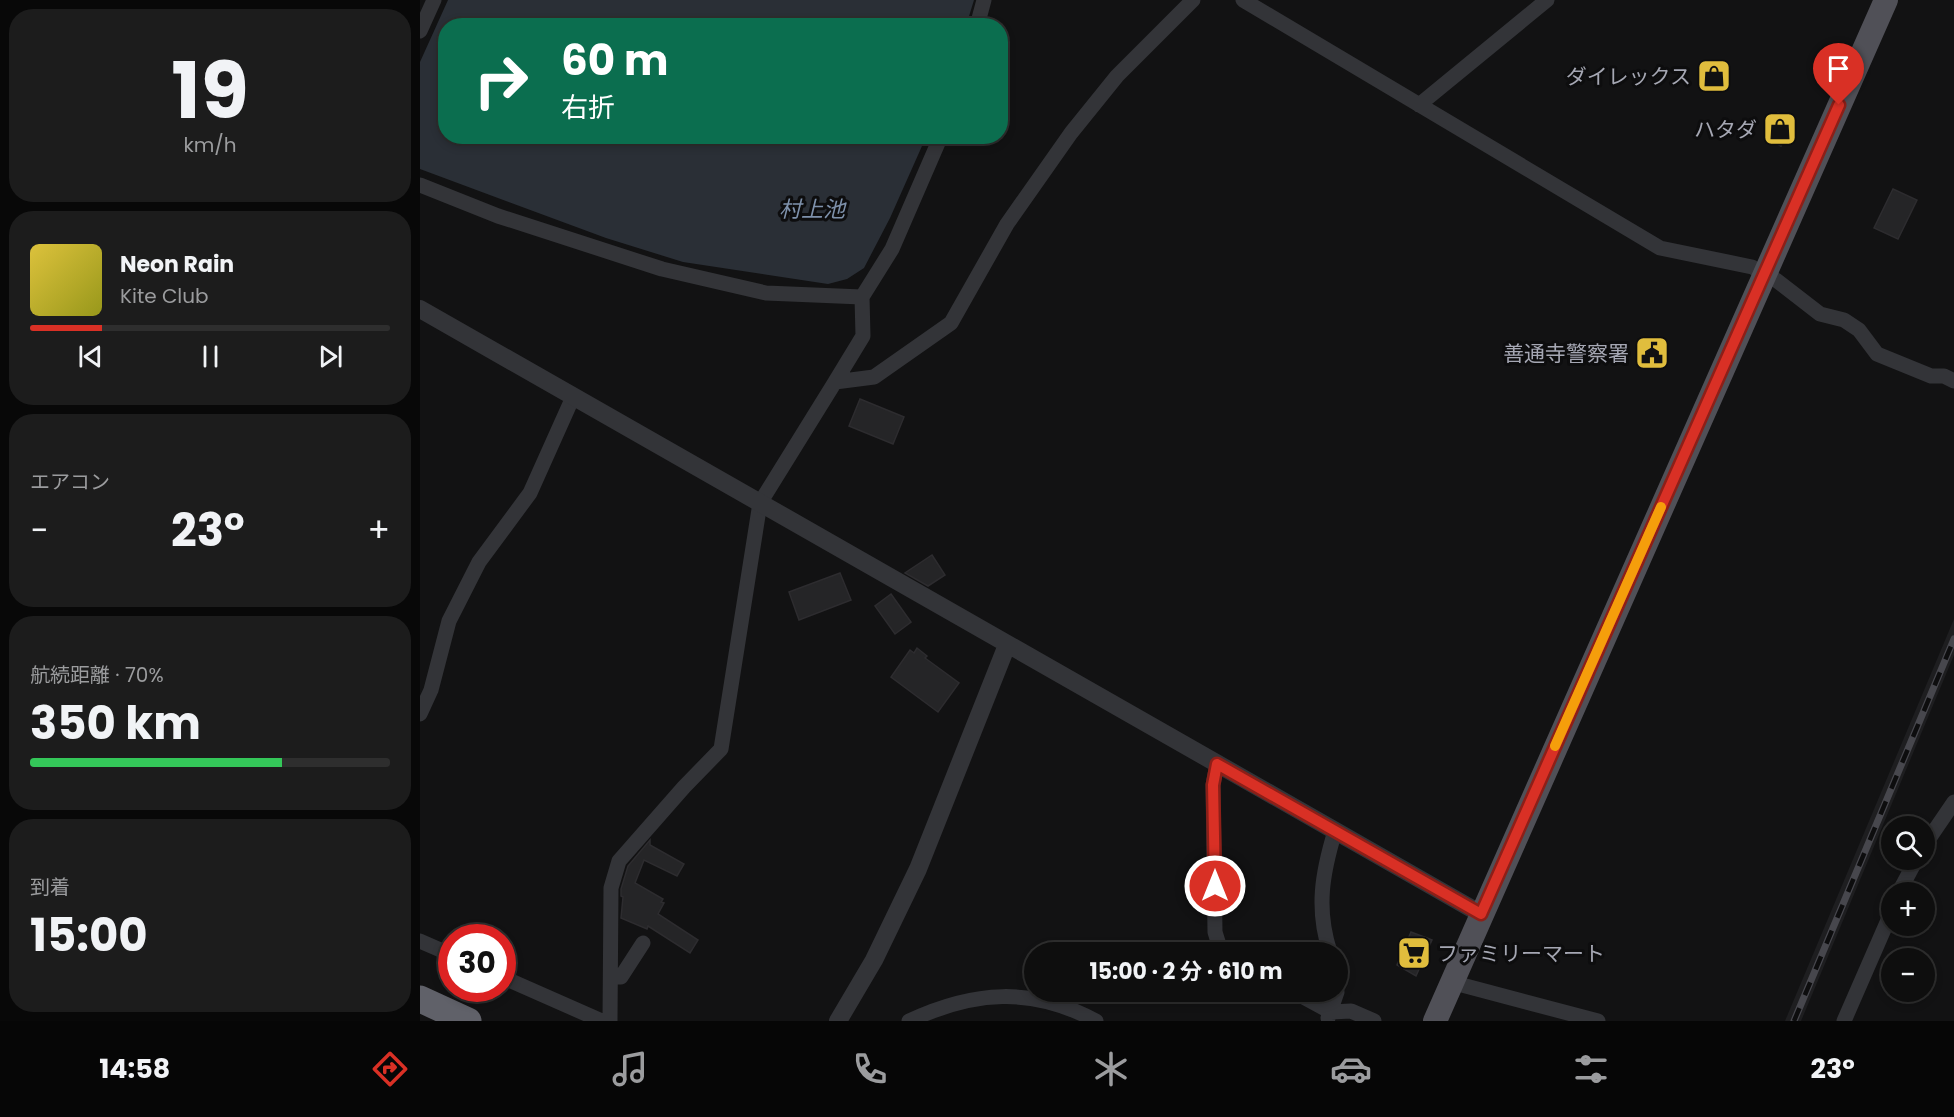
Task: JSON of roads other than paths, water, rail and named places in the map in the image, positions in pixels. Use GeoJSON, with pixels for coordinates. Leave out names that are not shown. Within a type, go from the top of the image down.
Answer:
{"type":"FeatureCollection","features":[{"type":"Feature","properties":{"kind":"highway"},"geometry":{"type":"LineString","coordinates":[[432,1004],[470,1021]]}},
{"type":"Feature","properties":{"kind":"main road"},"geometry":{"type":"LineString","coordinates":[[1436,1021],[1481,914],[1886,0]]}},
{"type":"Feature","properties":{"kind":"street"},"geometry":{"type":"LineString","coordinates":[[420,31],[434,0]]}},
{"type":"Feature","properties":{"kind":"street"},"geometry":{"type":"LineString","coordinates":[[979,18],[984,0]]}},
{"type":"Feature","properties":{"kind":"street"},"geometry":{"type":"LineString","coordinates":[[835,382],[874,377],[951,323],[1007,224],[1071,133],[1117,76],[1193,0]]}},
{"type":"Feature","properties":{"kind":"street"},"geometry":{"type":"LineString","coordinates":[[1243,0],[1660,248],[1752,267],[1776,280],[1820,314],[1844,320],[1859,330],[1877,354],[1931,376],[1944,376],[1954,381]]}},
{"type":"Feature","properties":{"kind":"street"},"geometry":{"type":"LineString","coordinates":[[1419,105],[1547,0]]}},
{"type":"Feature","properties":{"kind":"street"},"geometry":{"type":"LineString","coordinates":[[610,1021],[611,888],[619,861],[721,749],[760,503],[863,336],[862,297],[892,249],[938,144]]}},
{"type":"Feature","properties":{"kind":"street"},"geometry":{"type":"LineString","coordinates":[[420,185],[498,216],[662,269],[766,293],[862,297]]}},
{"type":"Feature","properties":{"kind":"street"},"geometry":{"type":"LineString","coordinates":[[420,309],[1481,914]]}},
{"type":"Feature","properties":{"kind":"street"},"geometry":{"type":"LineString","coordinates":[[420,714],[431,690],[449,621],[479,562],[530,493],[573,397]]}},
{"type":"Feature","properties":{"kind":"street"},"geometry":{"type":"LineString","coordinates":[[838,1021],[874,960],[918,869],[1007,645]]}},
{"type":"Feature","properties":{"kind":"street"},"geometry":{"type":"LineString","coordinates":[[1217,764],[1213,785],[1215,932],[1218,942]]}},
{"type":"Feature","properties":{"kind":"street"},"geometry":{"type":"LineString","coordinates":[[1935,830],[1954,802]]}},
{"type":"Feature","properties":{"kind":"street"},"geometry":{"type":"LineString","coordinates":[[1328,942],[1320,904],[1326,861],[1335,831]]}},
{"type":"Feature","properties":{"kind":"street"},"geometry":{"type":"LineString","coordinates":[[1844,1021],[1881,936]]}},
{"type":"Feature","properties":{"kind":"street"},"geometry":{"type":"LineString","coordinates":[[420,941],[438,948]]}},
{"type":"Feature","properties":{"kind":"street"},"geometry":{"type":"LineString","coordinates":[[610,977],[621,977],[643,943]]}},
{"type":"Feature","properties":{"kind":"street"},"geometry":{"type":"LineString","coordinates":[[1453,980],[1462,985],[1599,1021]]}},
{"type":"Feature","properties":{"kind":"street"},"geometry":{"type":"LineString","coordinates":[[516,983],[602,1021]]}},
{"type":"Feature","properties":{"kind":"street"},"geometry":{"type":"LineString","coordinates":[[909,1021],[946,1006],[1004,995],[1048,1001],[1096,1021]]}},
{"type":"Feature","properties":{"kind":"street"},"geometry":{"type":"LineString","coordinates":[[1309,1002],[1329,1016],[1352,1011],[1374,1021]]}},
{"type":"Feature","properties":{"kind":"water","name":"村上池"},"geometry":{"type":"Polygon","coordinates":[[[448,0],[974,0],[968,18],[440,18],[448,0]]]}},
{"type":"Feature","properties":{"kind":"water","name":"村上池"},"geometry":{"type":"Polygon","coordinates":[[[438,22],[438,144],[923,144],[890,218],[864,268],[847,279],[828,284],[683,262],[606,238],[420,169],[420,62],[438,22]]]}},
{"type":"Feature","properties":{"kind":"railway"},"geometry":{"type":"LineString","coordinates":[[1794,1021],[1954,639]]}},
{"type":"Feature","properties":{"kind":"place","name":"ダイレックス"},"geometry":{"type":"Point","coordinates":[1714,76]}},
{"type":"Feature","properties":{"kind":"place","name":"ハタダ"},"geometry":{"type":"Point","coordinates":[1780,129]}},
{"type":"Feature","properties":{"kind":"place","name":"善通寺警察署"},"geometry":{"type":"Point","coordinates":[1652,353]}},
{"type":"Feature","properties":{"kind":"place","name":"ファミリーマート"},"geometry":{"type":"Point","coordinates":[1414,953]}}]}
